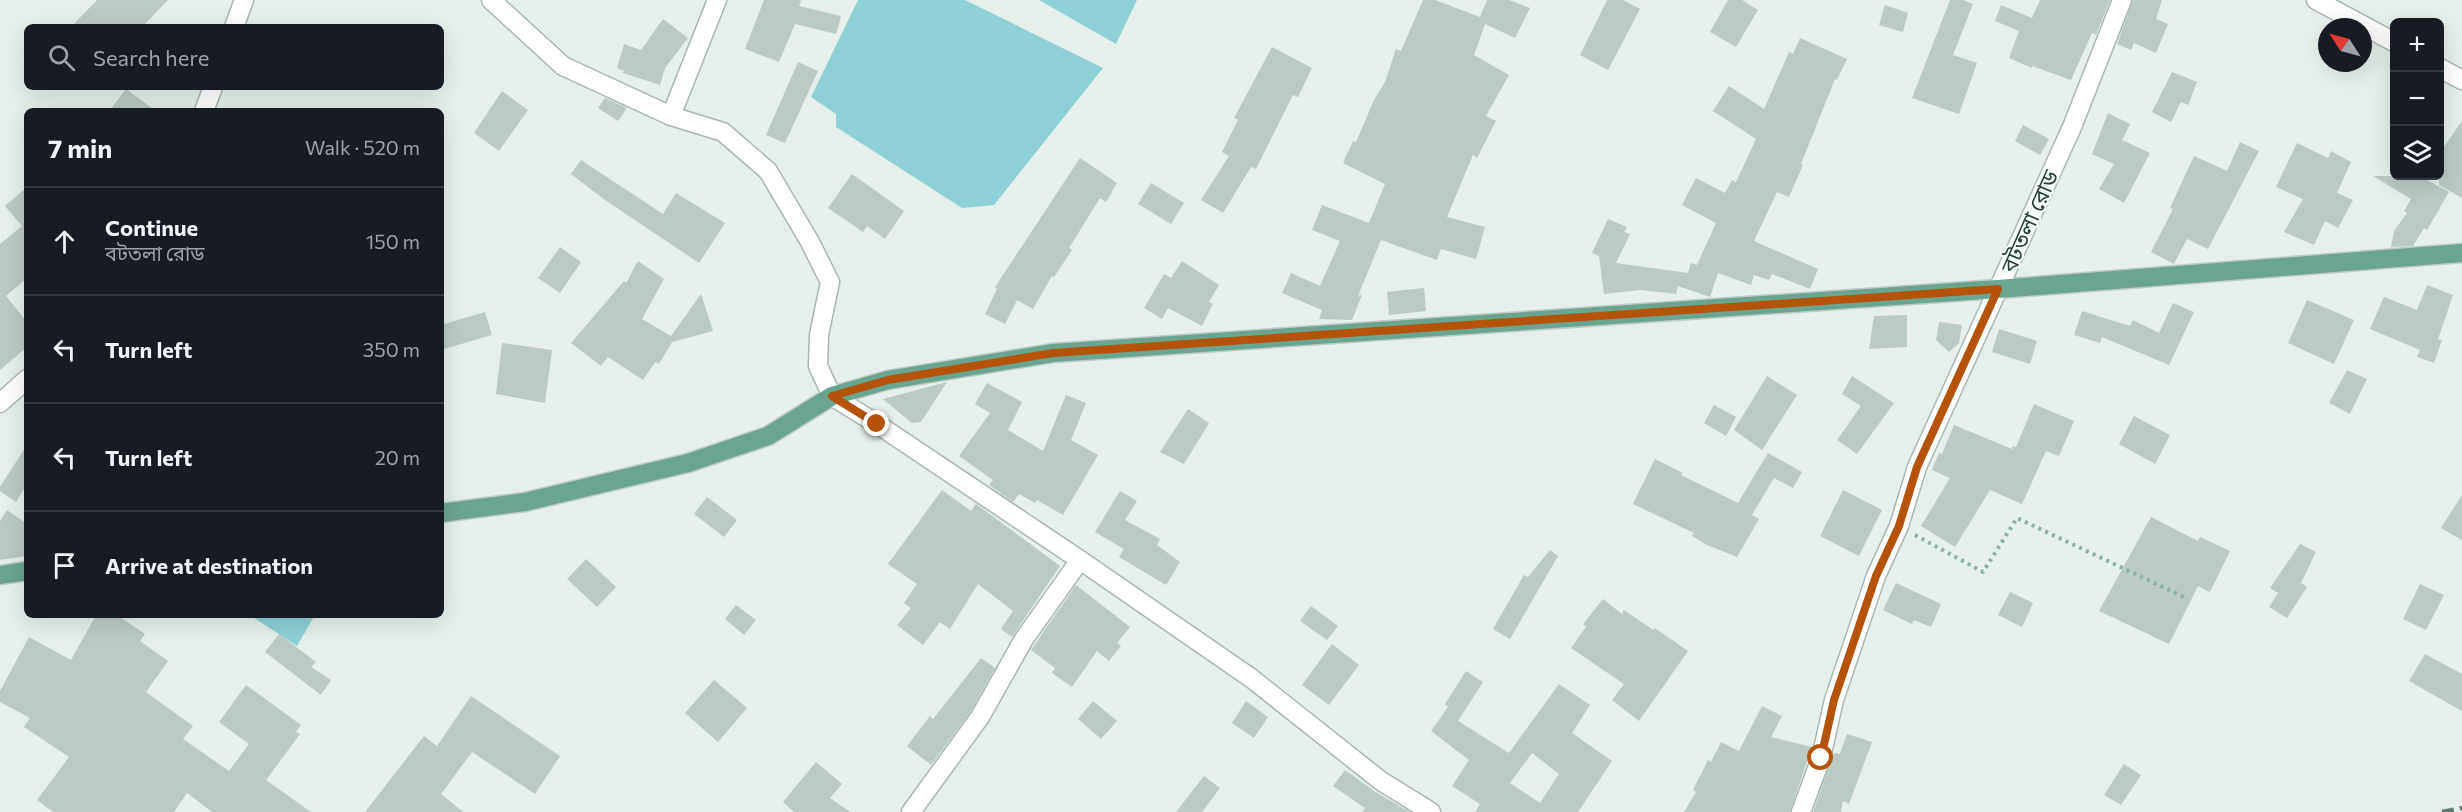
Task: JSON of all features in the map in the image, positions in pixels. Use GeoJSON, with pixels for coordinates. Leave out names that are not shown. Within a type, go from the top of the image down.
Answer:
{"type":"FeatureCollection","features":[{"type":"Feature","properties":{"kind":"main road"},"geometry":{"type":"LineString","coordinates":[[444,513],[525,502],[688,464],[768,436],[832,396],[888,380],[1053,353],[1998,289],[2462,253]]}},
{"type":"Feature","properties":{"kind":"main road"},"geometry":{"type":"LineString","coordinates":[[0,575],[24,571]]}},
{"type":"Feature","properties":{"kind":"street"},"geometry":{"type":"LineString","coordinates":[[235,24],[244,0]]}},
{"type":"Feature","properties":{"kind":"street"},"geometry":{"type":"LineString","coordinates":[[491,0],[563,66],[671,116],[723,132],[768,171],[810,242],[830,282],[819,335],[818,366],[832,396],[1080,560],[1251,678],[1381,781],[1431,812]]}},
{"type":"Feature","properties":{"kind":"street"},"geometry":{"type":"LineString","coordinates":[[671,116],[717,0]]}},
{"type":"Feature","properties":{"kind":"street","name":"বটতলা রোড"},"geometry":{"type":"LineString","coordinates":[[1801,812],[1821,758],[1834,700],[1876,576],[1899,526],[1917,467],[2072,127],[2122,0]]}},
{"type":"Feature","properties":{"kind":"street"},"geometry":{"type":"LineString","coordinates":[[2316,0],[2390,40]]}},
{"type":"Feature","properties":{"kind":"street"},"geometry":{"type":"LineString","coordinates":[[2444,71],[2462,80]]}},
{"type":"Feature","properties":{"kind":"street"},"geometry":{"type":"LineString","coordinates":[[205,108],[212,90]]}},
{"type":"Feature","properties":{"kind":"street"},"geometry":{"type":"LineString","coordinates":[[0,403],[24,382]]}},
{"type":"Feature","properties":{"kind":"street"},"geometry":{"type":"LineString","coordinates":[[911,812],[980,717],[1024,639],[1080,560]]}},
{"type":"Feature","properties":{"kind":"path"},"geometry":{"type":"LineString","coordinates":[[1899,526],[1983,572],[2016,518],[2186,598]]}},
{"type":"Feature","properties":{"kind":"water"},"geometry":{"type":"Polygon","coordinates":[[[858,0],[965,0],[1103,68],[994,205],[962,208],[836,127],[836,114],[811,97],[858,0]]]}},
{"type":"Feature","properties":{"kind":"water"},"geometry":{"type":"Polygon","coordinates":[[[1039,0],[1137,0],[1116,44],[1039,0]]]}},
{"type":"Feature","properties":{"kind":"water"},"geometry":{"type":"Polygon","coordinates":[[[255,618],[313,618],[297,646],[255,618]]]}},
{"type":"Feature","properties":{"kind":"building"},"geometry":{"type":"Polygon","coordinates":[[[97,0],[168,0],[145,24],[74,24],[97,0]]]}},
{"type":"Feature","properties":{"kind":"building"},"geometry":{"type":"Polygon","coordinates":[[[764,0],[801,0],[799,6],[841,16],[836,34],[795,24],[779,62],[745,49],[764,0]]]}},
{"type":"Feature","properties":{"kind":"building"},"geometry":{"type":"Polygon","coordinates":[[[1423,0],[1435,0],[1480,17],[1487,0],[1509,0],[1530,8],[1515,38],[1485,24],[1474,55],[1509,75],[1486,116],[1496,121],[1477,158],[1473,155],[1447,217],[1485,227],[1476,259],[1441,249],[1437,260],[1381,240],[1358,296],[1362,295],[1352,320],[1319,319],[1322,310],[1282,293],[1291,273],[1320,286],[1340,241],[1312,230],[1322,205],[1369,223],[1385,184],[1343,163],[1353,141],[1356,142],[1374,100],[1385,82],[1396,49],[1401,51],[1423,0]]]}},
{"type":"Feature","properties":{"kind":"building"},"geometry":{"type":"Polygon","coordinates":[[[1607,0],[1623,0],[1640,9],[1608,70],[1580,55],[1607,0]]]}},
{"type":"Feature","properties":{"kind":"building"},"geometry":{"type":"Polygon","coordinates":[[[1728,0],[1742,0],[1758,10],[1736,47],[1710,32],[1728,0]]]}},
{"type":"Feature","properties":{"kind":"building"},"geometry":{"type":"Polygon","coordinates":[[[1950,0],[1963,0],[1973,4],[1953,55],[1977,63],[1959,114],[1912,98],[1950,0]]]}},
{"type":"Feature","properties":{"kind":"building"},"geometry":{"type":"Polygon","coordinates":[[[2040,0],[2110,0],[2096,35],[2092,33],[2071,80],[2009,58],[2019,31],[1995,21],[2001,5],[2032,18],[2040,0]]]}},
{"type":"Feature","properties":{"kind":"building"},"geometry":{"type":"Polygon","coordinates":[[[2133,0],[2162,0],[2156,19],[2168,24],[2156,53],[2134,43],[2131,50],[2117,44],[2133,0]]]}},
{"type":"Feature","properties":{"kind":"building"},"geometry":{"type":"Polygon","coordinates":[[[1885,5],[1908,13],[1903,32],[1879,25],[1885,5]]]}},
{"type":"Feature","properties":{"kind":"building"},"geometry":{"type":"Polygon","coordinates":[[[663,19],[688,38],[665,68],[660,85],[623,73],[624,71],[617,68],[624,44],[641,50],[663,19]]]}},
{"type":"Feature","properties":{"kind":"building"},"geometry":{"type":"Polygon","coordinates":[[[1800,38],[1847,59],[1837,80],[1835,79],[1789,197],[1777,192],[1754,241],[1818,269],[1810,289],[1772,274],[1769,280],[1754,275],[1751,285],[1718,273],[1710,297],[1678,286],[1676,294],[1641,290],[1604,294],[1599,256],[1592,253],[1608,219],[1627,227],[1624,232],[1630,234],[1616,263],[1688,273],[1691,263],[1697,265],[1716,223],[1682,205],[1696,178],[1725,193],[1732,180],[1736,182],[1756,139],[1713,111],[1729,86],[1764,109],[1789,52],[1793,54],[1800,38]]]}},
{"type":"Feature","properties":{"kind":"building"},"geometry":{"type":"Polygon","coordinates":[[[1272,47],[1312,68],[1298,97],[1293,95],[1256,169],[1251,167],[1223,213],[1201,200],[1229,156],[1222,152],[1238,120],[1234,118],[1272,47]]]}},
{"type":"Feature","properties":{"kind":"building"},"geometry":{"type":"Polygon","coordinates":[[[798,62],[818,71],[785,143],[766,135],[798,62]]]}},
{"type":"Feature","properties":{"kind":"building"},"geometry":{"type":"Polygon","coordinates":[[[2172,72],[2197,82],[2188,105],[2181,102],[2171,122],[2152,112],[2172,72]]]}},
{"type":"Feature","properties":{"kind":"building"},"geometry":{"type":"Polygon","coordinates":[[[127,90],[152,108],[111,108],[127,90]]]}},
{"type":"Feature","properties":{"kind":"building"},"geometry":{"type":"Polygon","coordinates":[[[502,91],[528,110],[499,151],[474,133],[502,91]]]}},
{"type":"Feature","properties":{"kind":"building"},"geometry":{"type":"Polygon","coordinates":[[[605,98],[627,108],[618,121],[598,108],[605,98]]]}},
{"type":"Feature","properties":{"kind":"building"},"geometry":{"type":"Polygon","coordinates":[[[2108,113],[2130,124],[2122,140],[2150,153],[2124,203],[2099,189],[2114,164],[2092,154],[2108,113]]]}},
{"type":"Feature","properties":{"kind":"building"},"geometry":{"type":"Polygon","coordinates":[[[2462,121],[2462,198],[2439,185],[2439,180],[2444,180],[2444,147],[2462,121]]]}},
{"type":"Feature","properties":{"kind":"building"},"geometry":{"type":"Polygon","coordinates":[[[2023,125],[2049,139],[2040,155],[2015,141],[2023,125]]]}},
{"type":"Feature","properties":{"kind":"building"},"geometry":{"type":"Polygon","coordinates":[[[2240,142],[2259,151],[2208,249],[2187,239],[2174,264],[2151,252],[2173,209],[2170,208],[2194,156],[2227,171],[2240,142]]]}},
{"type":"Feature","properties":{"kind":"building"},"geometry":{"type":"Polygon","coordinates":[[[2297,143],[2328,158],[2331,151],[2351,162],[2337,193],[2353,200],[2338,228],[2325,221],[2314,245],[2284,232],[2303,199],[2276,187],[2297,143]]]}},
{"type":"Feature","properties":{"kind":"building"},"geometry":{"type":"Polygon","coordinates":[[[1080,158],[1117,183],[1106,202],[1100,198],[1069,248],[1072,250],[1054,277],[1052,276],[1033,309],[1017,300],[1005,324],[985,314],[997,289],[995,287],[1080,158]]]}},
{"type":"Feature","properties":{"kind":"building"},"geometry":{"type":"Polygon","coordinates":[[[581,160],[663,214],[676,193],[725,223],[699,263],[605,200],[571,174],[581,160]]]}},
{"type":"Feature","properties":{"kind":"building"},"geometry":{"type":"Polygon","coordinates":[[[852,174],[904,211],[885,239],[867,226],[863,232],[828,208],[852,174]]]}},
{"type":"Feature","properties":{"kind":"building"},"geometry":{"type":"Polygon","coordinates":[[[2373,176],[2390,176],[2390,180],[2427,180],[2449,192],[2427,230],[2424,228],[2413,246],[2391,247],[2394,231],[2407,213],[2404,211],[2411,199],[2373,176]]]}},
{"type":"Feature","properties":{"kind":"building"},"geometry":{"type":"Polygon","coordinates":[[[1151,183],[1184,203],[1171,224],[1138,204],[1151,183]]]}},
{"type":"Feature","properties":{"kind":"building"},"geometry":{"type":"Polygon","coordinates":[[[24,190],[24,281],[6,296],[24,318],[24,350],[0,370],[0,244],[22,226],[5,206],[24,190]]]}},
{"type":"Feature","properties":{"kind":"building"},"geometry":{"type":"Polygon","coordinates":[[[560,247],[581,262],[560,293],[538,278],[560,247]]]}},
{"type":"Feature","properties":{"kind":"building"},"geometry":{"type":"Polygon","coordinates":[[[638,261],[664,279],[642,319],[671,336],[701,294],[713,331],[672,342],[659,364],[655,362],[643,380],[608,357],[601,366],[571,343],[624,281],[626,283],[638,261]]]}},
{"type":"Feature","properties":{"kind":"building"},"geometry":{"type":"Polygon","coordinates":[[[1182,261],[1219,285],[1209,302],[1213,304],[1202,326],[1168,308],[1162,319],[1144,308],[1164,274],[1171,278],[1182,261]]]}},
{"type":"Feature","properties":{"kind":"building"},"geometry":{"type":"Polygon","coordinates":[[[2427,285],[2453,295],[2438,339],[2442,340],[2434,363],[2417,357],[2420,350],[2370,329],[2384,297],[2417,310],[2427,285]]]}},
{"type":"Feature","properties":{"kind":"building"},"geometry":{"type":"Polygon","coordinates":[[[1424,288],[1426,311],[1389,315],[1387,292],[1424,288]]]}},
{"type":"Feature","properties":{"kind":"building"},"geometry":{"type":"Polygon","coordinates":[[[2307,300],[2354,320],[2334,364],[2288,343],[2307,300]]]}},
{"type":"Feature","properties":{"kind":"building"},"geometry":{"type":"Polygon","coordinates":[[[2173,303],[2194,312],[2169,365],[2102,337],[2100,343],[2074,335],[2082,311],[2130,326],[2133,320],[2159,333],[2173,303]]]}},
{"type":"Feature","properties":{"kind":"building"},"geometry":{"type":"Polygon","coordinates":[[[485,312],[492,335],[444,349],[444,324],[485,312]]]}},
{"type":"Feature","properties":{"kind":"building"},"geometry":{"type":"Polygon","coordinates":[[[1907,315],[1907,347],[1869,349],[1874,316],[1907,315]]]}},
{"type":"Feature","properties":{"kind":"building"},"geometry":{"type":"Polygon","coordinates":[[[1939,322],[1962,325],[1959,343],[1949,352],[1936,340],[1939,322]]]}},
{"type":"Feature","properties":{"kind":"building"},"geometry":{"type":"Polygon","coordinates":[[[1999,329],[2037,341],[2030,364],[1992,352],[1999,329]]]}},
{"type":"Feature","properties":{"kind":"building"},"geometry":{"type":"Polygon","coordinates":[[[502,343],[552,350],[545,403],[496,394],[502,343]]]}},
{"type":"Feature","properties":{"kind":"building"},"geometry":{"type":"Polygon","coordinates":[[[2347,370],[2367,379],[2350,414],[2329,403],[2347,370]]]}},
{"type":"Feature","properties":{"kind":"building"},"geometry":{"type":"Polygon","coordinates":[[[1767,376],[1797,395],[1762,450],[1734,430],[1767,376]]]}},
{"type":"Feature","properties":{"kind":"building"},"geometry":{"type":"Polygon","coordinates":[[[1852,376],[1894,403],[1857,454],[1837,440],[1861,406],[1842,394],[1852,376]]]}},
{"type":"Feature","properties":{"kind":"building"},"geometry":{"type":"Polygon","coordinates":[[[947,382],[921,422],[912,423],[883,399],[947,382]]]}},
{"type":"Feature","properties":{"kind":"building"},"geometry":{"type":"Polygon","coordinates":[[[987,383],[1022,402],[1008,430],[1043,451],[1066,395],[1086,403],[1071,440],[1098,455],[1063,515],[1037,500],[1035,503],[1019,494],[1013,502],[989,485],[993,480],[959,456],[990,413],[975,404],[987,383]]]}},
{"type":"Feature","properties":{"kind":"building"},"geometry":{"type":"Polygon","coordinates":[[[2034,404],[2074,421],[2059,456],[2046,451],[2022,504],[1990,490],[1955,547],[1921,526],[1950,478],[1932,470],[1939,453],[1942,454],[1954,425],[2012,449],[2013,446],[2016,447],[2034,404]]]}},
{"type":"Feature","properties":{"kind":"building"},"geometry":{"type":"Polygon","coordinates":[[[1714,405],[1736,417],[1726,436],[1704,423],[1714,405]]]}},
{"type":"Feature","properties":{"kind":"building"},"geometry":{"type":"Polygon","coordinates":[[[1188,409],[1209,423],[1184,464],[1160,452],[1188,409]]]}},
{"type":"Feature","properties":{"kind":"building"},"geometry":{"type":"Polygon","coordinates":[[[2134,416],[2170,435],[2155,464],[2119,444],[2134,416]]]}},
{"type":"Feature","properties":{"kind":"building"},"geometry":{"type":"Polygon","coordinates":[[[24,450],[24,489],[16,502],[0,491],[0,487],[24,450]]]}},
{"type":"Feature","properties":{"kind":"building"},"geometry":{"type":"Polygon","coordinates":[[[1768,453],[1802,472],[1793,488],[1774,478],[1752,515],[1759,519],[1737,557],[1707,545],[1692,536],[1694,533],[1633,504],[1655,459],[1683,473],[1681,475],[1738,503],[1768,453]]]}},
{"type":"Feature","properties":{"kind":"building"},"geometry":{"type":"Polygon","coordinates":[[[942,490],[971,511],[976,504],[1060,566],[1012,637],[1001,629],[1013,611],[978,584],[950,629],[940,622],[923,645],[897,625],[911,608],[904,603],[917,584],[888,564],[942,490]]]}},
{"type":"Feature","properties":{"kind":"building"},"geometry":{"type":"Polygon","coordinates":[[[1843,490],[1882,510],[1859,556],[1820,536],[1843,490]]]}},
{"type":"Feature","properties":{"kind":"building"},"geometry":{"type":"Polygon","coordinates":[[[1120,491],[1137,501],[1125,520],[1160,539],[1157,545],[1180,562],[1166,585],[1119,557],[1124,549],[1095,532],[1120,491]]]}},
{"type":"Feature","properties":{"kind":"building"},"geometry":{"type":"Polygon","coordinates":[[[2462,495],[2462,540],[2441,528],[2462,495]]]}},
{"type":"Feature","properties":{"kind":"building"},"geometry":{"type":"Polygon","coordinates":[[[707,497],[737,520],[724,537],[694,514],[707,497]]]}},
{"type":"Feature","properties":{"kind":"building"},"geometry":{"type":"Polygon","coordinates":[[[7,510],[24,522],[24,556],[0,560],[0,521],[7,510]]]}},
{"type":"Feature","properties":{"kind":"building"},"geometry":{"type":"Polygon","coordinates":[[[2151,517],[2198,541],[2200,537],[2230,551],[2210,592],[2198,586],[2169,644],[2099,611],[2151,517]]]}},
{"type":"Feature","properties":{"kind":"building"},"geometry":{"type":"Polygon","coordinates":[[[2300,544],[2316,552],[2301,583],[2307,587],[2287,618],[2269,607],[2278,593],[2270,588],[2300,544]]]}},
{"type":"Feature","properties":{"kind":"building"},"geometry":{"type":"Polygon","coordinates":[[[1550,550],[1558,556],[1510,639],[1493,629],[1524,575],[1528,577],[1550,550]]]}},
{"type":"Feature","properties":{"kind":"building"},"geometry":{"type":"Polygon","coordinates":[[[586,559],[616,587],[597,607],[567,579],[586,559]]]}},
{"type":"Feature","properties":{"kind":"building"},"geometry":{"type":"Polygon","coordinates":[[[1896,583],[1941,604],[1931,627],[1914,620],[1912,624],[1883,610],[1896,583]]]}},
{"type":"Feature","properties":{"kind":"building"},"geometry":{"type":"Polygon","coordinates":[[[2420,584],[2444,595],[2426,630],[2403,619],[2420,584]]]}},
{"type":"Feature","properties":{"kind":"building"},"geometry":{"type":"Polygon","coordinates":[[[1076,585],[1130,627],[1117,643],[1121,646],[1109,661],[1097,651],[1072,687],[1052,673],[1055,668],[1031,650],[1076,585]]]}},
{"type":"Feature","properties":{"kind":"building"},"geometry":{"type":"Polygon","coordinates":[[[2010,592],[2033,603],[2022,627],[1998,615],[2010,592]]]}},
{"type":"Feature","properties":{"kind":"building"},"geometry":{"type":"Polygon","coordinates":[[[1603,599],[1622,614],[1624,610],[1688,651],[1639,721],[1612,700],[1624,684],[1571,648],[1586,627],[1583,624],[1603,599]]]}},
{"type":"Feature","properties":{"kind":"building"},"geometry":{"type":"Polygon","coordinates":[[[736,605],[756,620],[744,635],[725,619],[736,605]]]}},
{"type":"Feature","properties":{"kind":"building"},"geometry":{"type":"Polygon","coordinates":[[[1311,606],[1338,626],[1327,640],[1300,621],[1311,606]]]}},
{"type":"Feature","properties":{"kind":"building"},"geometry":{"type":"Polygon","coordinates":[[[94,618],[121,618],[145,634],[140,641],[168,661],[146,692],[193,726],[183,739],[229,771],[249,744],[219,722],[246,685],[301,725],[296,732],[300,734],[266,780],[311,812],[212,812],[187,793],[174,812],[53,812],[37,800],[69,757],[24,727],[30,718],[0,702],[0,691],[29,637],[71,660],[94,618]]]}},
{"type":"Feature","properties":{"kind":"building"},"geometry":{"type":"Polygon","coordinates":[[[279,634],[316,662],[311,667],[331,680],[321,695],[265,652],[279,634]]]}},
{"type":"Feature","properties":{"kind":"building"},"geometry":{"type":"Polygon","coordinates":[[[1332,644],[1359,665],[1329,705],[1302,685],[1332,644]]]}},
{"type":"Feature","properties":{"kind":"building"},"geometry":{"type":"Polygon","coordinates":[[[2425,654],[2462,674],[2462,711],[2409,681],[2425,654]]]}},
{"type":"Feature","properties":{"kind":"building"},"geometry":{"type":"Polygon","coordinates":[[[981,658],[995,668],[971,711],[931,765],[907,746],[930,716],[933,719],[981,658]]]}},
{"type":"Feature","properties":{"kind":"building"},"geometry":{"type":"Polygon","coordinates":[[[1466,671],[1483,682],[1458,721],[1509,753],[1559,684],[1590,705],[1572,733],[1612,761],[1578,812],[1475,812],[1480,804],[1452,786],[1469,760],[1431,731],[1448,707],[1445,704],[1466,671]],[[1532,753],[1510,783],[1540,803],[1559,774],[1532,753]]]}},
{"type":"Feature","properties":{"kind":"building"},"geometry":{"type":"Polygon","coordinates":[[[714,680],[747,708],[718,742],[685,713],[714,680]]]}},
{"type":"Feature","properties":{"kind":"building"},"geometry":{"type":"Polygon","coordinates":[[[471,696],[560,756],[535,794],[472,752],[441,794],[463,812],[365,812],[424,736],[437,746],[471,696]]]}},
{"type":"Feature","properties":{"kind":"building"},"geometry":{"type":"Polygon","coordinates":[[[1093,701],[1117,721],[1101,739],[1078,719],[1093,701]]]}},
{"type":"Feature","properties":{"kind":"building"},"geometry":{"type":"Polygon","coordinates":[[[1246,701],[1268,717],[1254,738],[1232,723],[1246,701]]]}},
{"type":"Feature","properties":{"kind":"building"},"geometry":{"type":"Polygon","coordinates":[[[1762,706],[1782,716],[1771,737],[1812,747],[1790,812],[1684,812],[1696,792],[1693,790],[1708,760],[1711,762],[1721,742],[1739,751],[1762,706]]]}},
{"type":"Feature","properties":{"kind":"building"},"geometry":{"type":"Polygon","coordinates":[[[1847,734],[1872,742],[1849,804],[1843,801],[1841,812],[1813,812],[1834,753],[1840,754],[1847,734]]]}},
{"type":"Feature","properties":{"kind":"building"},"geometry":{"type":"Polygon","coordinates":[[[816,762],[842,784],[830,798],[850,812],[794,812],[783,802],[816,762]]]}},
{"type":"Feature","properties":{"kind":"building"},"geometry":{"type":"Polygon","coordinates":[[[2124,764],[2141,775],[2121,805],[2104,795],[2124,764]]]}},
{"type":"Feature","properties":{"kind":"building"},"geometry":{"type":"Polygon","coordinates":[[[1345,770],[1377,793],[1410,812],[1362,812],[1365,808],[1333,786],[1345,770]]]}},
{"type":"Feature","properties":{"kind":"building"},"geometry":{"type":"Polygon","coordinates":[[[1204,776],[1220,788],[1202,812],[1176,812],[1204,776]]]}},
{"type":"Feature","properties":{"kind":"railway"},"geometry":{"type":"LineString","coordinates":[[2442,812],[2462,808]]}},
{"type":"Feature","properties":{"kind":"route"},"geometry":{"type":"LineString","coordinates":[[877,424],[832,396],[888,380],[1053,353],[1998,289],[1917,467],[1899,526],[1876,576],[1834,700],[1821,758]]}}]}
